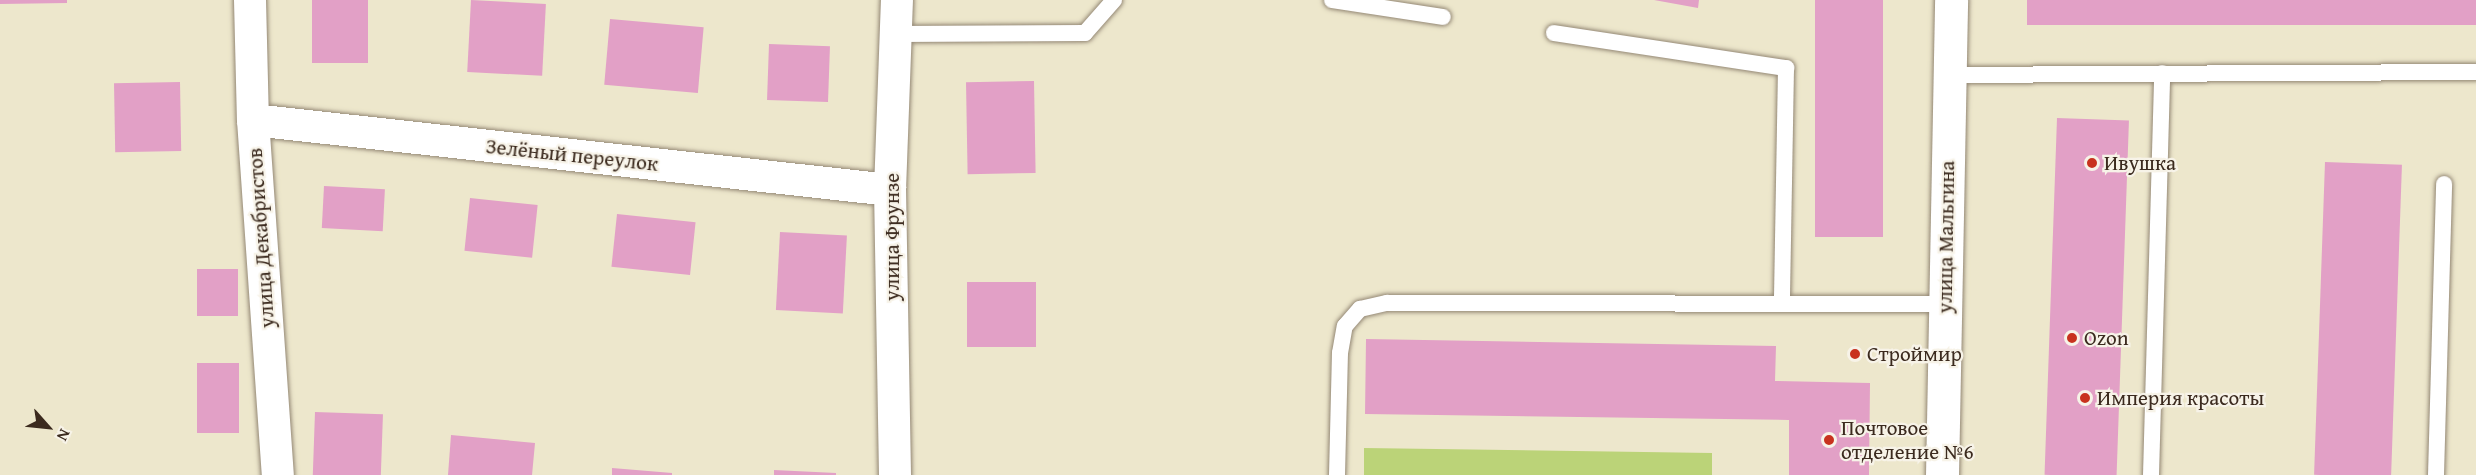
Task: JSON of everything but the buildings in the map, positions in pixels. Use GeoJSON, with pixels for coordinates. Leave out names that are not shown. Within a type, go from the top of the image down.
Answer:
{"type":"FeatureCollection","features":[{"type":"Feature","properties":{"kind":"street","name":"улица Декабристов"},"geometry":{"type":"LineString","coordinates":[[250,0],[253,120],[278,475]]}},
{"type":"Feature","properties":{"kind":"street","name":"улица Фрунзе"},"geometry":{"type":"LineString","coordinates":[[895,475],[890,190],[897,0]]}},
{"type":"Feature","properties":{"kind":"street","name":"улица Мальгина"},"geometry":{"type":"LineString","coordinates":[[1942,475],[1951,0]]}},
{"type":"Feature","properties":{"kind":"street","name":"Зелёный переулок"},"geometry":{"type":"LineString","coordinates":[[253,120],[890,190]]}},
{"type":"Feature","properties":{"kind":"lane"},"geometry":{"type":"LineString","coordinates":[[896,34],[1085,33],[1114,0]]}},
{"type":"Feature","properties":{"kind":"lane"},"geometry":{"type":"LineString","coordinates":[[1332,0],[1443,16]]}},
{"type":"Feature","properties":{"kind":"lane"},"geometry":{"type":"LineString","coordinates":[[1554,33],[1786,68],[1782,303]]}},
{"type":"Feature","properties":{"kind":"lane"},"geometry":{"type":"LineString","coordinates":[[1949,75],[2476,72]]}},
{"type":"Feature","properties":{"kind":"lane"},"geometry":{"type":"LineString","coordinates":[[2151,475],[2162,74]]}},
{"type":"Feature","properties":{"kind":"lane"},"geometry":{"type":"LineString","coordinates":[[2436,475],[2444,184]]}},
{"type":"Feature","properties":{"kind":"lane"},"geometry":{"type":"LineString","coordinates":[[1338,475],[1340,353],[1345,326],[1360,309],[1387,303],[1944,304]]}},
{"type":"Feature","properties":{"kind":"green space"},"geometry":{"type":"Polygon","coordinates":[[[1364,448],[1712,453],[1712,475],[1364,475],[1364,448]]]}},
{"type":"Feature","properties":{"kind":"place","name":"Ивушка"},"geometry":{"type":"Point","coordinates":[2092,163]}},
{"type":"Feature","properties":{"kind":"place","name":"Ozon"},"geometry":{"type":"Point","coordinates":[2072,338]}},
{"type":"Feature","properties":{"kind":"place","name":"Строймир"},"geometry":{"type":"Point","coordinates":[1855,354]}},
{"type":"Feature","properties":{"kind":"place","name":"Империя красоты"},"geometry":{"type":"Point","coordinates":[2085,398]}},
{"type":"Feature","properties":{"kind":"place","name":"Почтовое отделение №6"},"geometry":{"type":"Point","coordinates":[1829,440]}}]}
